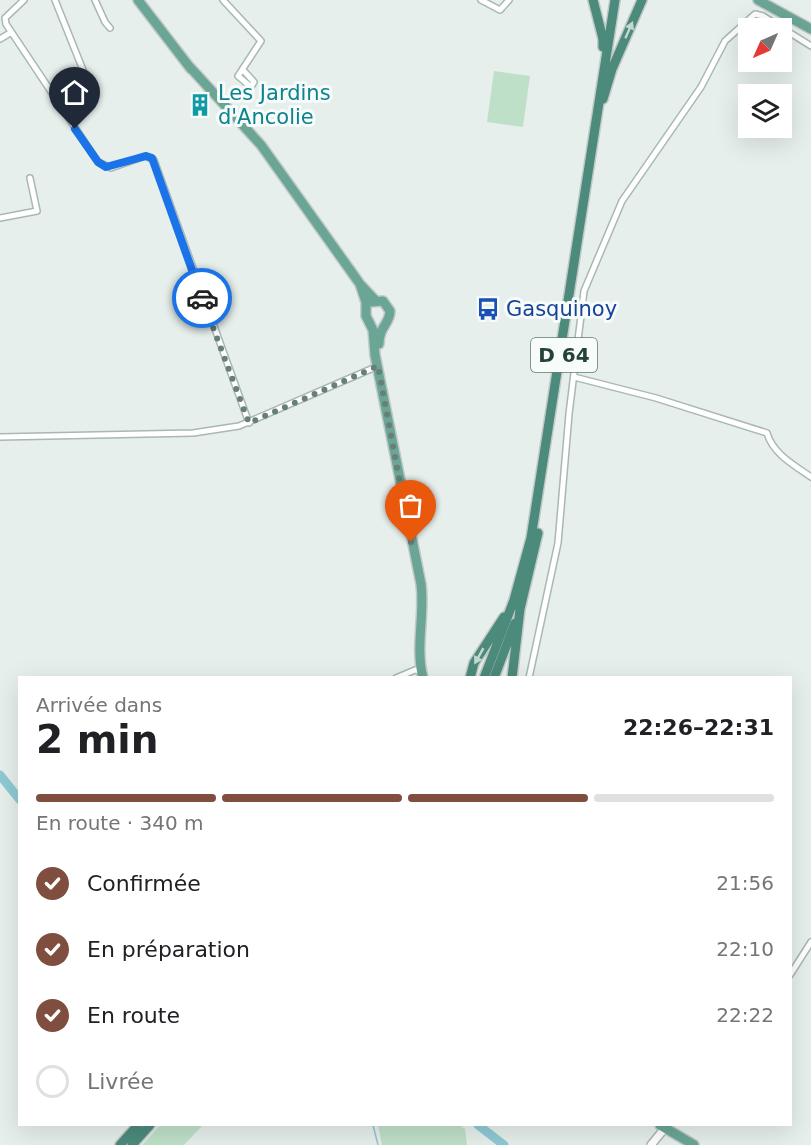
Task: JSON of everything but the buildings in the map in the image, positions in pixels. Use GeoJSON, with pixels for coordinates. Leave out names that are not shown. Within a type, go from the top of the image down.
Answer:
{"type":"FeatureCollection","features":[{"type":"Feature","properties":{"kind":"highway"},"geometry":{"type":"LineString","coordinates":[[594,0],[603,39],[596,110]]}},
{"type":"Feature","properties":{"kind":"highway","name":"D 64"},"geometry":{"type":"LineString","coordinates":[[471,676],[474,663],[514,600],[531,538],[596,110],[616,0]]}},
{"type":"Feature","properties":{"kind":"highway","name":"D 64"},"geometry":{"type":"LineString","coordinates":[[512,676],[520,609],[537,538],[616,0]]}},
{"type":"Feature","properties":{"kind":"highway"},"geometry":{"type":"LineString","coordinates":[[603,99],[612,69],[642,0]]}},
{"type":"Feature","properties":{"kind":"highway"},"geometry":{"type":"LineString","coordinates":[[485,676],[514,600]]}},
{"type":"Feature","properties":{"kind":"highway"},"geometry":{"type":"LineString","coordinates":[[495,676],[520,609]]}},
{"type":"Feature","properties":{"kind":"highway"},"geometry":{"type":"LineString","coordinates":[[120,1145],[137,1126]]}},
{"type":"Feature","properties":{"kind":"highway"},"geometry":{"type":"LineString","coordinates":[[132,1145],[149,1126]]}},
{"type":"Feature","properties":{"kind":"main road"},"geometry":{"type":"LineString","coordinates":[[138,0],[188,65],[247,129],[360,284],[376,301]]}},
{"type":"Feature","properties":{"kind":"main road"},"geometry":{"type":"LineString","coordinates":[[758,0],[811,29]]}},
{"type":"Feature","properties":{"kind":"main road"},"geometry":{"type":"LineString","coordinates":[[360,284],[368,319],[373,330],[423,598],[419,674]]}},
{"type":"Feature","properties":{"kind":"main road"},"geometry":{"type":"LineString","coordinates":[[367,307],[376,301],[385,302],[390,311],[389,319],[383,324],[379,333],[378,365]]}},
{"type":"Feature","properties":{"kind":"main road"},"geometry":{"type":"LineString","coordinates":[[368,319],[374,325],[383,324]]}},
{"type":"Feature","properties":{"kind":"main road"},"geometry":{"type":"LineString","coordinates":[[668,1127],[694,1145]]}},
{"type":"Feature","properties":{"kind":"street"},"geometry":{"type":"LineString","coordinates":[[24,0],[5,18],[10,33],[102,166],[111,168],[146,156],[154,160],[249,423]]}},
{"type":"Feature","properties":{"kind":"street"},"geometry":{"type":"LineString","coordinates":[[54,95],[83,70],[55,0]]}},
{"type":"Feature","properties":{"kind":"street"},"geometry":{"type":"LineString","coordinates":[[95,0],[110,28]]}},
{"type":"Feature","properties":{"kind":"street"},"geometry":{"type":"LineString","coordinates":[[223,0],[261,41],[243,70]]}},
{"type":"Feature","properties":{"kind":"street"},"geometry":{"type":"LineString","coordinates":[[481,0],[500,10],[509,0]]}},
{"type":"Feature","properties":{"kind":"street"},"geometry":{"type":"LineString","coordinates":[[529,676],[558,543],[568,414],[584,291],[622,201],[701,87],[725,41],[755,14],[763,16],[811,46]]}},
{"type":"Feature","properties":{"kind":"street"},"geometry":{"type":"LineString","coordinates":[[0,39],[10,33]]}},
{"type":"Feature","properties":{"kind":"street"},"geometry":{"type":"LineString","coordinates":[[0,218],[37,210],[30,178]]}},
{"type":"Feature","properties":{"kind":"street"},"geometry":{"type":"LineString","coordinates":[[0,437],[193,433],[249,423],[378,365]]}},
{"type":"Feature","properties":{"kind":"street"},"geometry":{"type":"LineString","coordinates":[[574,378],[656,398],[767,433],[768,441],[777,452],[811,477]]}},
{"type":"Feature","properties":{"kind":"street"},"geometry":{"type":"LineString","coordinates":[[792,972],[811,942]]}},
{"type":"Feature","properties":{"kind":"street"},"geometry":{"type":"LineString","coordinates":[[651,1145],[668,1127]]}},
{"type":"Feature","properties":{"kind":"green space"},"geometry":{"type":"Polygon","coordinates":[[[494,71],[530,76],[523,127],[487,122],[494,71]]]}},
{"type":"Feature","properties":{"kind":"green space"},"geometry":{"type":"Polygon","coordinates":[[[159,1126],[202,1126],[184,1145],[142,1145],[159,1126]]]}},
{"type":"Feature","properties":{"kind":"green space"},"geometry":{"type":"Polygon","coordinates":[[[378,1126],[460,1126],[465,1129],[467,1145],[382,1145],[378,1126]]]}},
{"type":"Feature","properties":{"kind":"waterway"},"geometry":{"type":"LineString","coordinates":[[0,775],[18,798]]}},
{"type":"Feature","properties":{"kind":"waterway"},"geometry":{"type":"LineString","coordinates":[[373,1126],[378,1145]]}},
{"type":"Feature","properties":{"kind":"waterway"},"geometry":{"type":"LineString","coordinates":[[479,1126],[504,1145]]}},
{"type":"Feature","properties":{"kind":"way so far"},"geometry":{"type":"LineString","coordinates":[[202,298],[249,423],[378,366],[411,542]]}},
{"type":"Feature","properties":{"kind":"place","name":"Les Jardins d'Ancolie"},"geometry":{"type":"Point","coordinates":[200,105]}},
{"type":"Feature","properties":{"kind":"place","name":"Gasquinoy"},"geometry":{"type":"Point","coordinates":[488,309]}},
{"type":"Feature","properties":{"kind":"route"},"geometry":{"type":"LineString","coordinates":[[75,129],[102,166],[111,168],[146,156],[154,160],[202,298]]}}]}
